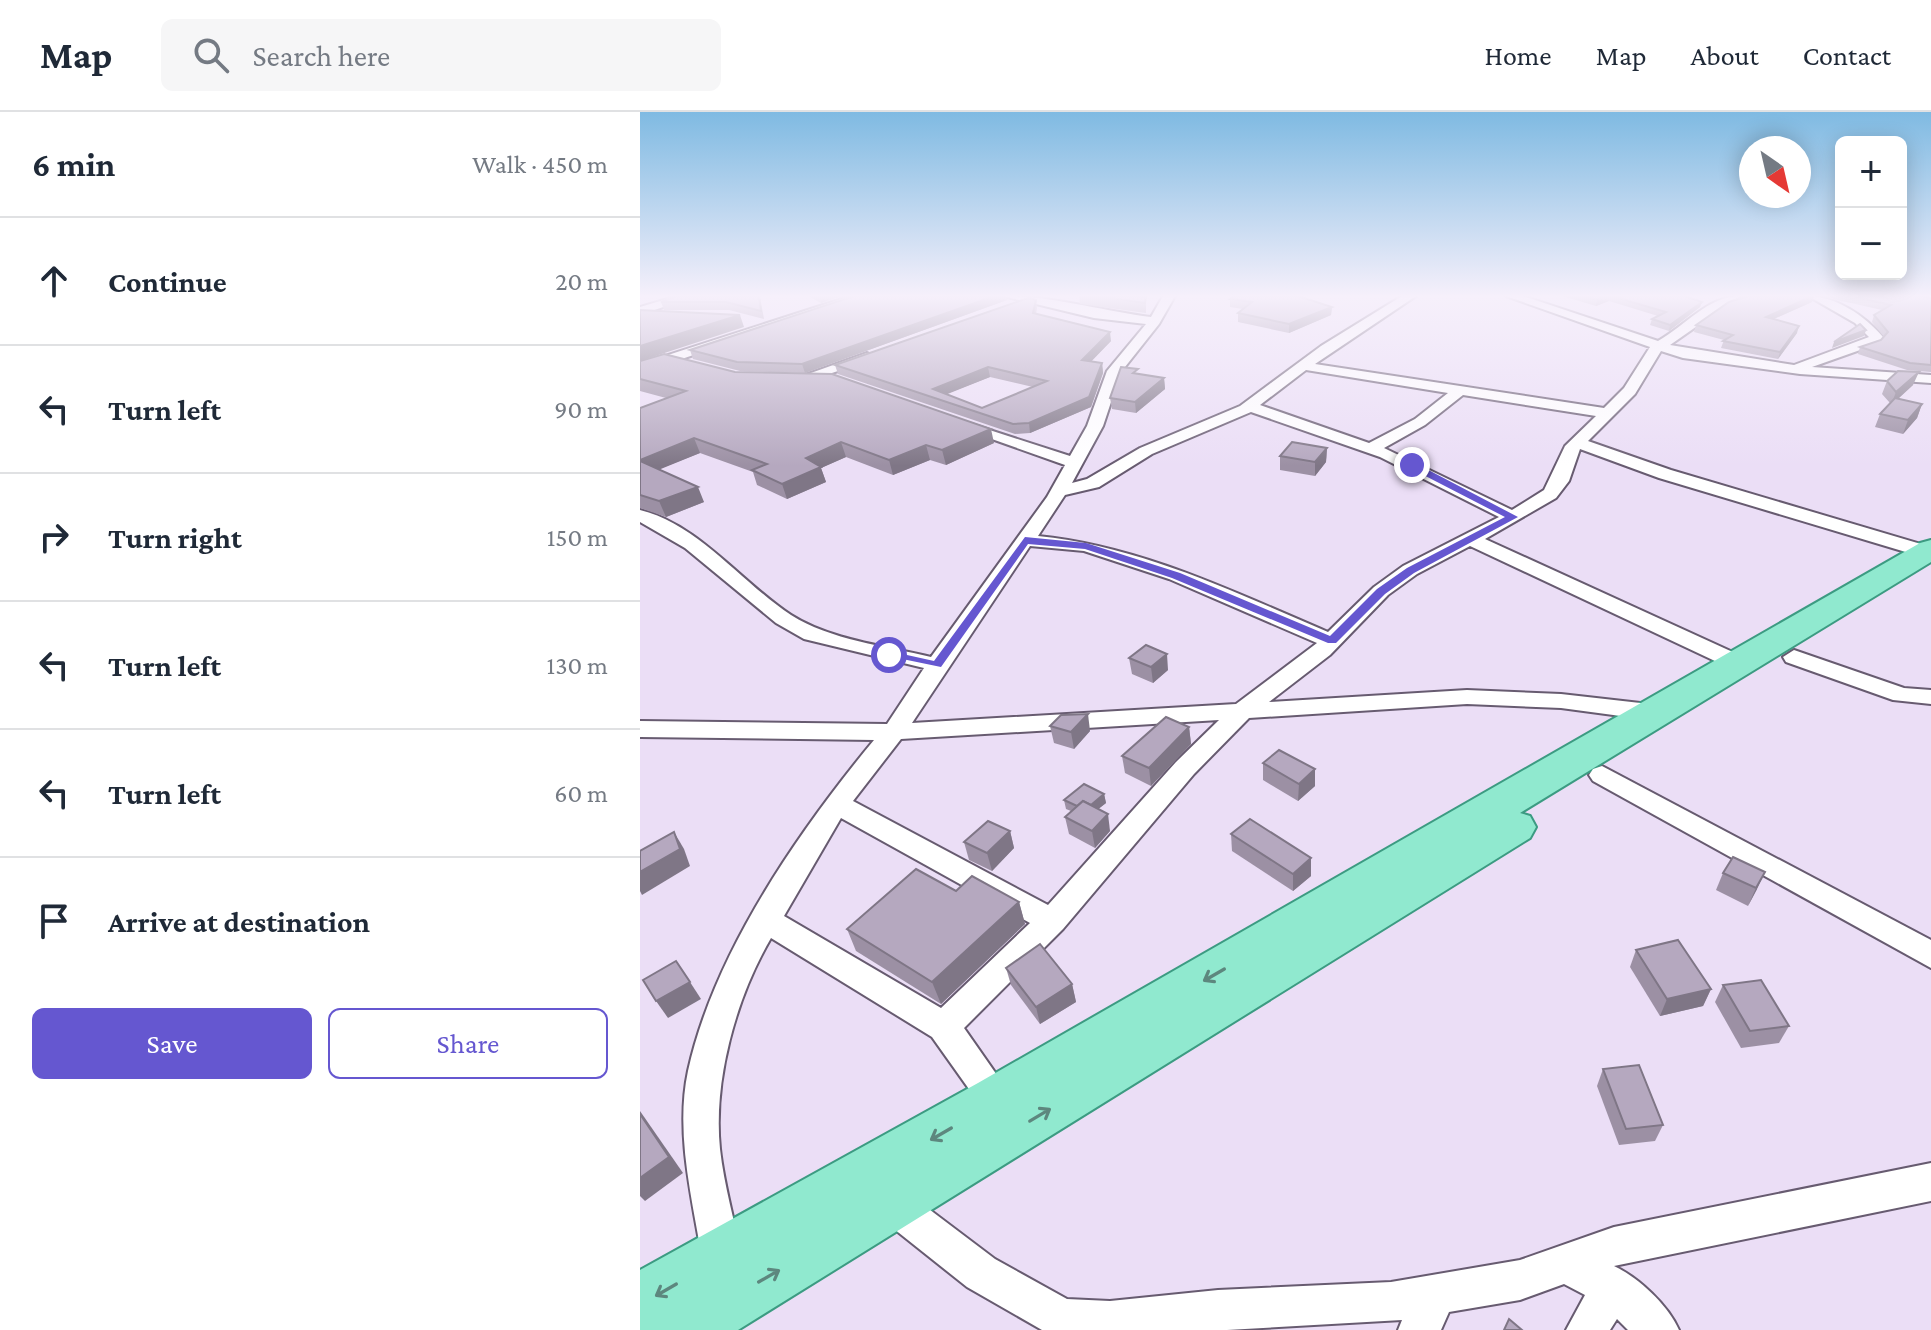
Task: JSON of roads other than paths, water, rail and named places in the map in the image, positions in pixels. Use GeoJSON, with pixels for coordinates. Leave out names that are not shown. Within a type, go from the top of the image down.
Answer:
{"type":"FeatureCollection","features":[{"type":"Feature","properties":{"kind":"main road"},"geometry":{"type":"LineString","coordinates":[[677,1330],[892,1204],[1794,657],[1929,557]]}},
{"type":"Feature","properties":{"kind":"main road"},"geometry":{"type":"LineString","coordinates":[[640,1305],[998,1101],[1740,664],[1929,557]]}},
{"type":"Feature","properties":{"kind":"street"},"geometry":{"type":"LineString","coordinates":[[640,369],[683,353]]}},
{"type":"Feature","properties":{"kind":"street"},"geometry":{"type":"LineString","coordinates":[[846,383],[794,379],[876,353]]}},
{"type":"Feature","properties":{"kind":"street"},"geometry":{"type":"LineString","coordinates":[[722,1258],[702,1148],[705,1072],[740,963],[836,804],[894,732],[1058,492],[1095,426],[1114,371],[1129,353]]}},
{"type":"Feature","properties":{"kind":"street"},"geometry":{"type":"LineString","coordinates":[[1058,492],[1093,483],[1146,451],[1205,428],[1249,406],[1324,353]]}},
{"type":"Feature","properties":{"kind":"street"},"geometry":{"type":"LineString","coordinates":[[944,1027],[1052,921],[1185,768],[1245,708],[1332,641],[1381,591],[1410,570],[1513,517],[1556,487],[1577,442],[1630,391],[1653,353]]}},
{"type":"Feature","properties":{"kind":"street"},"geometry":{"type":"LineString","coordinates":[[1679,353],[1793,369],[1931,379]]}},
{"type":"Feature","properties":{"kind":"street"},"geometry":{"type":"LineString","coordinates":[[1793,369],[1839,353]]}},
{"type":"Feature","properties":{"kind":"street"},"geometry":{"type":"LineString","coordinates":[[665,359],[702,370]]}},
{"type":"Feature","properties":{"kind":"street"},"geometry":{"type":"LineString","coordinates":[[1304,366],[1608,413]]}},
{"type":"Feature","properties":{"kind":"street"},"geometry":{"type":"LineString","coordinates":[[1371,448],[1420,422],[1459,391]]}},
{"type":"Feature","properties":{"kind":"street"},"geometry":{"type":"LineString","coordinates":[[1249,406],[1371,448],[1513,517]]}},
{"type":"Feature","properties":{"kind":"street"},"geometry":{"type":"LineString","coordinates":[[941,418],[1074,463]]}},
{"type":"Feature","properties":{"kind":"street"},"geometry":{"type":"LineString","coordinates":[[1577,442],[1696,483],[1839,523],[1929,557]]}},
{"type":"Feature","properties":{"kind":"street"},"geometry":{"type":"LineString","coordinates":[[640,515],[692,544],[783,619],[812,634],[937,665]]}},
{"type":"Feature","properties":{"kind":"street"},"geometry":{"type":"LineString","coordinates":[[1470,539],[1740,664]]}},
{"type":"Feature","properties":{"kind":"street"},"geometry":{"type":"LineString","coordinates":[[1025,540],[1086,546],[1162,571],[1332,641]]}},
{"type":"Feature","properties":{"kind":"street"},"geometry":{"type":"LineString","coordinates":[[1794,657],[1901,695],[1931,697]]}},
{"type":"Feature","properties":{"kind":"street"},"geometry":{"type":"LineString","coordinates":[[640,729],[894,732],[1245,708],[1467,697],[1561,701],[1658,713]]}},
{"type":"Feature","properties":{"kind":"street"},"geometry":{"type":"LineString","coordinates":[[1602,775],[1931,955]]}},
{"type":"Feature","properties":{"kind":"street"},"geometry":{"type":"LineString","coordinates":[[836,804],[1052,921]]}},
{"type":"Feature","properties":{"kind":"street"},"geometry":{"type":"LineString","coordinates":[[765,919],[944,1027],[998,1101]]}},
{"type":"Feature","properties":{"kind":"street"},"geometry":{"type":"LineString","coordinates":[[892,1204],[981,1273],[1063,1319],[1110,1322],[1218,1310],[1391,1302],[1520,1280],[1614,1247],[1931,1182]]}},
{"type":"Feature","properties":{"kind":"street"},"geometry":{"type":"LineString","coordinates":[[1566,1264],[1613,1287],[1658,1330]]}},
{"type":"Feature","properties":{"kind":"street"},"geometry":{"type":"LineString","coordinates":[[1587,1330],[1613,1287]]}},
{"type":"Feature","properties":{"kind":"street"},"geometry":{"type":"LineString","coordinates":[[1419,1330],[1437,1294]]}}]}
